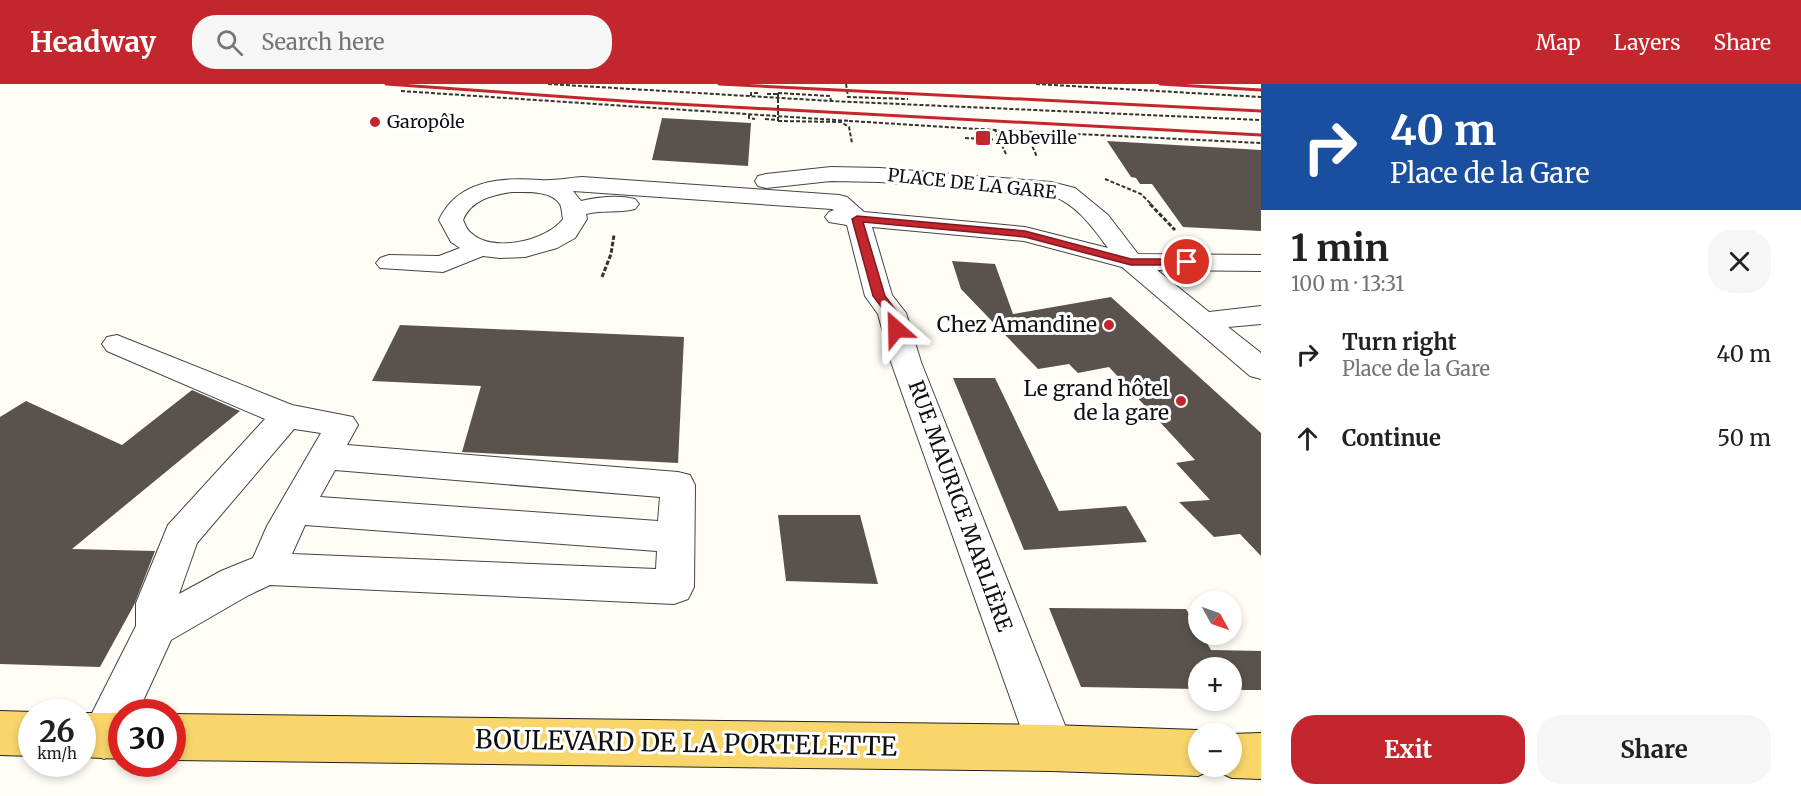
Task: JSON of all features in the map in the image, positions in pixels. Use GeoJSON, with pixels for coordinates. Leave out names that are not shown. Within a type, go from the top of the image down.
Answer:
{"type":"FeatureCollection","features":[{"type":"Feature","properties":{"kind":"main road"},"geometry":{"type":"LineString","coordinates":[[0,733],[18,734]]}},
{"type":"Feature","properties":{"kind":"main road","name":"BOULEVARD DE LA PORTELETTE"},"geometry":{"type":"LineString","coordinates":[[186,737],[1051,748],[1188,753]]}},
{"type":"Feature","properties":{"kind":"main road"},"geometry":{"type":"LineString","coordinates":[[1242,755],[1261,756]]}},
{"type":"Feature","properties":{"kind":"street","name":"PLACE DE LA GARE"},"geometry":{"type":"LineString","coordinates":[[691,191],[831,174],[880,175],[1051,189],[1067,193],[1100,220],[1131,262]]}},
{"type":"Feature","properties":{"kind":"street","name":"PLACE DE LA GARE"},"geometry":{"type":"LineString","coordinates":[[480,248],[465,242],[455,234],[451,220],[457,207],[473,195],[497,187],[582,184],[691,191],[1025,234],[1131,262]]}},
{"type":"Feature","properties":{"kind":"street"},"geometry":{"type":"LineString","coordinates":[[389,263],[443,264],[480,248],[517,251],[550,243],[570,229],[574,223],[575,209],[569,200],[558,192],[542,187]]}},
{"type":"Feature","properties":{"kind":"street","name":"PLACE DE LA GARE"},"geometry":{"type":"LineString","coordinates":[[575,209],[598,204],[640,203],[848,210]]}},
{"type":"Feature","properties":{"kind":"street","name":"RUE MAURICE MARLIÈRE"},"geometry":{"type":"LineString","coordinates":[[848,210],[879,296],[892,313],[906,362],[1051,748]]}},
{"type":"Feature","properties":{"kind":"street"},"geometry":{"type":"LineString","coordinates":[[1131,262],[1261,263]]}},
{"type":"Feature","properties":{"kind":"street"},"geometry":{"type":"LineString","coordinates":[[1131,262],[1261,369]]}},
{"type":"Feature","properties":{"kind":"street"},"geometry":{"type":"LineString","coordinates":[[1204,321],[1261,315]]}},
{"type":"Feature","properties":{"kind":"street"},"geometry":{"type":"LineString","coordinates":[[117,344],[287,416],[342,425],[280,537],[267,569]]}},
{"type":"Feature","properties":{"kind":"street"},"geometry":{"type":"LineString","coordinates":[[103,736],[156,627],[156,603],[182,536],[287,416]]}},
{"type":"Feature","properties":{"kind":"street"},"geometry":{"type":"LineString","coordinates":[[156,627],[235,583],[267,569],[674,587],[678,485],[323,456]]}},
{"type":"Feature","properties":{"kind":"street"},"geometry":{"type":"LineString","coordinates":[[295,510],[676,537]]}},
{"type":"Feature","properties":{"kind":"path"},"geometry":{"type":"LineString","coordinates":[[548,84],[831,101],[1261,120]]}},
{"type":"Feature","properties":{"kind":"path"},"geometry":{"type":"LineString","coordinates":[[846,84],[848,97],[908,99]]}},
{"type":"Feature","properties":{"kind":"path"},"geometry":{"type":"LineString","coordinates":[[1036,84],[1261,97]]}},
{"type":"Feature","properties":{"kind":"path"},"geometry":{"type":"LineString","coordinates":[[401,91],[749,115],[1261,144]]}},
{"type":"Feature","properties":{"kind":"path"},"geometry":{"type":"LineString","coordinates":[[751,96],[751,93],[758,93]]}},
{"type":"Feature","properties":{"kind":"path"},"geometry":{"type":"LineString","coordinates":[[767,94],[830,96],[831,101]]}},
{"type":"Feature","properties":{"kind":"path"},"geometry":{"type":"LineString","coordinates":[[778,94],[778,120]]}},
{"type":"Feature","properties":{"kind":"path"},"geometry":{"type":"LineString","coordinates":[[749,115],[749,118],[755,119]]}},
{"type":"Feature","properties":{"kind":"path"},"geometry":{"type":"LineString","coordinates":[[765,119],[824,123]]}},
{"type":"Feature","properties":{"kind":"path"},"geometry":{"type":"LineString","coordinates":[[841,122],[851,121]]}},
{"type":"Feature","properties":{"kind":"path"},"geometry":{"type":"LineString","coordinates":[[928,126],[929,131]]}},
{"type":"Feature","properties":{"kind":"path"},"geometry":{"type":"LineString","coordinates":[[995,130],[1007,157]]}},
{"type":"Feature","properties":{"kind":"path"},"geometry":{"type":"LineString","coordinates":[[965,138],[1058,142]]}},
{"type":"Feature","properties":{"kind":"path"},"geometry":{"type":"LineString","coordinates":[[1030,141],[1038,159]]}},
{"type":"Feature","properties":{"kind":"building"},"geometry":{"type":"Polygon","coordinates":[[[662,118],[751,123],[748,166],[652,160],[662,118]]]}},
{"type":"Feature","properties":{"kind":"building"},"geometry":{"type":"Polygon","coordinates":[[[1107,141],[1261,150],[1261,231],[1183,227],[1152,184],[1140,184],[1136,178],[1131,177],[1107,141]]]}},
{"type":"Feature","properties":{"kind":"building"},"geometry":{"type":"Polygon","coordinates":[[[952,261],[995,264],[1013,314],[1111,297],[1261,433],[1261,556],[1240,534],[1214,537],[1179,502],[1210,500],[1176,463],[1195,460],[1109,367],[1078,373],[1069,364],[1038,369],[961,289],[952,261]]]}},
{"type":"Feature","properties":{"kind":"building"},"geometry":{"type":"Polygon","coordinates":[[[400,325],[684,337],[678,463],[462,452],[481,386],[372,381],[400,325]]]}},
{"type":"Feature","properties":{"kind":"building"},"geometry":{"type":"Polygon","coordinates":[[[953,378],[995,378],[1059,511],[1126,506],[1147,542],[1024,550],[953,378]]]}},
{"type":"Feature","properties":{"kind":"building"},"geometry":{"type":"Polygon","coordinates":[[[192,390],[240,411],[72,549],[155,551],[134,605],[100,667],[0,664],[0,417],[26,401],[122,445],[192,390]]]}},
{"type":"Feature","properties":{"kind":"building"},"geometry":{"type":"Polygon","coordinates":[[[778,515],[860,515],[878,584],[786,581],[778,515]]]}},
{"type":"Feature","properties":{"kind":"building"},"geometry":{"type":"Polygon","coordinates":[[[1049,608],[1186,609],[1188,612],[1188,645],[1208,645],[1211,650],[1261,651],[1261,690],[1242,690],[1242,657],[1188,657],[1188,689],[1081,687],[1049,608]]]}},
{"type":"Feature","properties":{"kind":"railway"},"geometry":{"type":"LineString","coordinates":[[386,84],[638,102],[1261,135]]}},
{"type":"Feature","properties":{"kind":"railway"},"geometry":{"type":"LineString","coordinates":[[719,84],[1261,111]]}},
{"type":"Feature","properties":{"kind":"railway"},"geometry":{"type":"LineString","coordinates":[[1160,84],[1261,90]]}},
{"type":"Feature","properties":{"kind":"place","name":"Garopôle"},"geometry":{"type":"Point","coordinates":[375,122]}},
{"type":"Feature","properties":{"kind":"place","name":"Abbeville"},"geometry":{"type":"Point","coordinates":[983,138]}},
{"type":"Feature","properties":{"kind":"place","name":"Chez Amandine"},"geometry":{"type":"Point","coordinates":[1109,325]}},
{"type":"Feature","properties":{"kind":"place","name":"Le grand hôtel de la gare"},"geometry":{"type":"Point","coordinates":[1181,401]}},
{"type":"Feature","properties":{"kind":"route"},"geometry":{"type":"LineString","coordinates":[[896,329],[892,313],[879,296],[857,219],[1025,234],[1131,262],[1187,262]]}}]}
